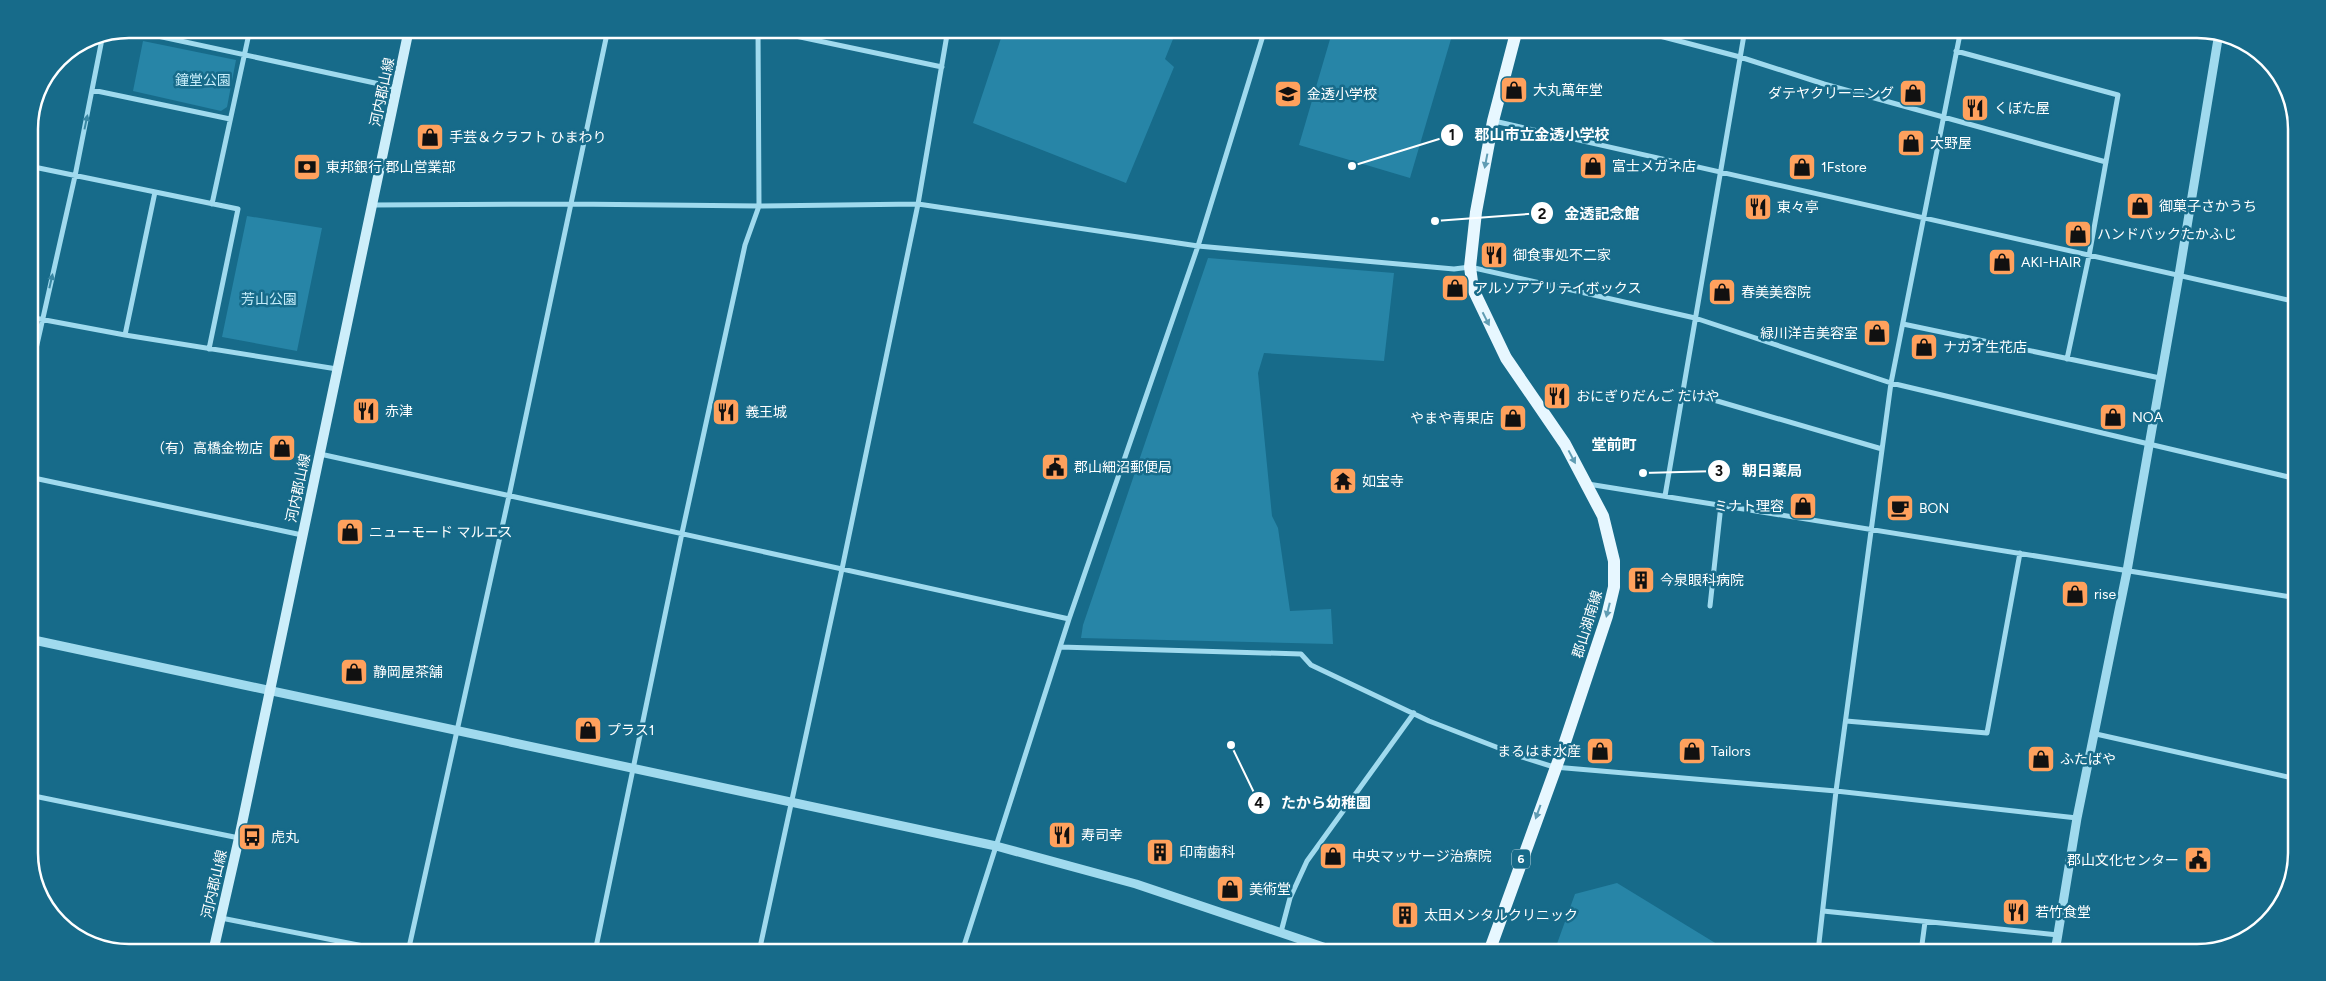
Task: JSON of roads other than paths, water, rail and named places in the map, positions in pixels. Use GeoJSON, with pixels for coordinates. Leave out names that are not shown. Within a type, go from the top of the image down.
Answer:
{"type":"FeatureCollection","features":[{"type":"Feature","properties":{"kind":"main road","name":"河内郡山線"},"geometry":{"type":"LineString","coordinates":[[215,944],[239,838],[408,38]]}},
{"type":"Feature","properties":{"kind":"main road","name":"郡山湖南線"},"geometry":{"type":"LineString","coordinates":[[1492,944],[1607,616],[1614,587],[1614,560],[1603,516],[1565,444],[1502,352],[1473,289],[1470,267],[1476,212],[1493,121],[1515,38]]}},
{"type":"Feature","properties":{"kind":"street"},"geometry":{"type":"LineString","coordinates":[[166,38],[398,88]]}},
{"type":"Feature","properties":{"kind":"street"},"geometry":{"type":"LineString","coordinates":[[212,204],[248,38]]}},
{"type":"Feature","properties":{"kind":"street"},"geometry":{"type":"LineString","coordinates":[[410,944],[509,496],[606,38]]}},
{"type":"Feature","properties":{"kind":"street"},"geometry":{"type":"LineString","coordinates":[[598,944],[682,533],[745,245],[759,206],[758,38]]}},
{"type":"Feature","properties":{"kind":"street"},"geometry":{"type":"LineString","coordinates":[[805,38],[942,67]]}},
{"type":"Feature","properties":{"kind":"street"},"geometry":{"type":"LineString","coordinates":[[761,944],[842,569],[918,204],[947,38]]}},
{"type":"Feature","properties":{"kind":"street"},"geometry":{"type":"LineString","coordinates":[[965,944],[1069,619],[1198,246],[1262,38]]}},
{"type":"Feature","properties":{"kind":"street"},"geometry":{"type":"LineString","coordinates":[[1667,38],[1740,57],[1824,84],[2106,162]]}},
{"type":"Feature","properties":{"kind":"street"},"geometry":{"type":"LineString","coordinates":[[1665,496],[1743,38]]}},
{"type":"Feature","properties":{"kind":"street"},"geometry":{"type":"LineString","coordinates":[[1819,944],[1836,791],[1891,383],[1959,38]]}},
{"type":"Feature","properties":{"kind":"street"},"geometry":{"type":"LineString","coordinates":[[2056,944],[2077,818],[2096,734],[2127,571],[2218,40]]}},
{"type":"Feature","properties":{"kind":"street"},"geometry":{"type":"LineString","coordinates":[[38,338],[75,176],[102,42]]}},
{"type":"Feature","properties":{"kind":"street"},"geometry":{"type":"LineString","coordinates":[[1956,51],[2118,95],[2089,256],[2067,358]]}},
{"type":"Feature","properties":{"kind":"street"},"geometry":{"type":"LineString","coordinates":[[92,90],[230,119]]}},
{"type":"Feature","properties":{"kind":"street"},"geometry":{"type":"LineString","coordinates":[[1493,121],[1720,174],[2288,300]]}},
{"type":"Feature","properties":{"kind":"street"},"geometry":{"type":"LineString","coordinates":[[38,168],[238,209],[209,348]]}},
{"type":"Feature","properties":{"kind":"street"},"geometry":{"type":"LineString","coordinates":[[125,335],[155,192]]}},
{"type":"Feature","properties":{"kind":"street"},"geometry":{"type":"LineString","coordinates":[[372,205],[570,204],[759,206],[918,204],[1198,246],[1454,269],[1470,267],[1694,318],[1891,383],[2288,477]]}},
{"type":"Feature","properties":{"kind":"street"},"geometry":{"type":"LineString","coordinates":[[38,318],[125,335],[337,369]]}},
{"type":"Feature","properties":{"kind":"street"},"geometry":{"type":"LineString","coordinates":[[1903,324],[2160,378]]}},
{"type":"Feature","properties":{"kind":"street"},"geometry":{"type":"LineString","coordinates":[[1682,391],[1882,449]]}},
{"type":"Feature","properties":{"kind":"street"},"geometry":{"type":"LineString","coordinates":[[320,454],[1069,619]]}},
{"type":"Feature","properties":{"kind":"street"},"geometry":{"type":"LineString","coordinates":[[38,479],[302,535]]}},
{"type":"Feature","properties":{"kind":"street"},"geometry":{"type":"LineString","coordinates":[[1587,484],[2288,597]]}},
{"type":"Feature","properties":{"kind":"street"},"geometry":{"type":"LineString","coordinates":[[1710,606],[1721,505]]}},
{"type":"Feature","properties":{"kind":"street"},"geometry":{"type":"LineString","coordinates":[[1846,721],[1986,733],[2020,554]]}},
{"type":"Feature","properties":{"kind":"street"},"geometry":{"type":"LineString","coordinates":[[38,641],[996,846],[1136,884],[1315,944]]}},
{"type":"Feature","properties":{"kind":"street"},"geometry":{"type":"LineString","coordinates":[[1060,647],[1301,654],[1311,665],[1414,713],[1446,727],[1554,767],[1836,791],[2077,818]]}},
{"type":"Feature","properties":{"kind":"street"},"geometry":{"type":"LineString","coordinates":[[1281,932],[1290,898],[1307,861],[1414,713]]}},
{"type":"Feature","properties":{"kind":"street"},"geometry":{"type":"LineString","coordinates":[[2096,734],[2288,777]]}},
{"type":"Feature","properties":{"kind":"street"},"geometry":{"type":"LineString","coordinates":[[38,797],[239,838]]}},
{"type":"Feature","properties":{"kind":"street"},"geometry":{"type":"LineString","coordinates":[[1822,911],[2058,934]]}},
{"type":"Feature","properties":{"kind":"street"},"geometry":{"type":"LineString","coordinates":[[220,918],[353,944]]}},
{"type":"Feature","properties":{"kind":"street"},"geometry":{"type":"LineString","coordinates":[[1922,944],[1925,922]]}},
{"type":"Feature","properties":{"kind":"place","name":"大丸萬年堂"},"geometry":{"type":"Point","coordinates":[1514,90]}},
{"type":"Feature","properties":{"kind":"place","name":"ダテヤクリーニング"},"geometry":{"type":"Point","coordinates":[1913,93]}},
{"type":"Feature","properties":{"kind":"place","name":"金透小学校"},"geometry":{"type":"Point","coordinates":[1288,94]}},
{"type":"Feature","properties":{"kind":"place","name":"くぼた屋"},"geometry":{"type":"Point","coordinates":[1975,108]}},
{"type":"Feature","properties":{"kind":"place","name":"手芸＆クラフト ひまわり"},"geometry":{"type":"Point","coordinates":[430,137]}},
{"type":"Feature","properties":{"kind":"place","name":"大野屋"},"geometry":{"type":"Point","coordinates":[1911,143]}},
{"type":"Feature","properties":{"kind":"place","name":"郡山市立金透小学校"},"geometry":{"type":"Point","coordinates":[1352,166]}},
{"type":"Feature","properties":{"kind":"place","name":"富士メガネ店"},"geometry":{"type":"Point","coordinates":[1593,166]}},
{"type":"Feature","properties":{"kind":"place","name":"東邦銀行 郡山営業部"},"geometry":{"type":"Point","coordinates":[307,167]}},
{"type":"Feature","properties":{"kind":"place","name":"1Fstore"},"geometry":{"type":"Point","coordinates":[1802,167]}},
{"type":"Feature","properties":{"kind":"place","name":"御菓子さかうち"},"geometry":{"type":"Point","coordinates":[2140,206]}},
{"type":"Feature","properties":{"kind":"place","name":"東々亭"},"geometry":{"type":"Point","coordinates":[1758,207]}},
{"type":"Feature","properties":{"kind":"place","name":"金透記念館"},"geometry":{"type":"Point","coordinates":[1435,221]}},
{"type":"Feature","properties":{"kind":"place","name":"ハンドバックたかふじ"},"geometry":{"type":"Point","coordinates":[2078,234]}},
{"type":"Feature","properties":{"kind":"place","name":"御食事処不二家"},"geometry":{"type":"Point","coordinates":[1494,255]}},
{"type":"Feature","properties":{"kind":"place","name":"AKI-HAIR"},"geometry":{"type":"Point","coordinates":[2002,262]}},
{"type":"Feature","properties":{"kind":"place","name":"アルソアプリテイボックス"},"geometry":{"type":"Point","coordinates":[1455,288]}},
{"type":"Feature","properties":{"kind":"place","name":"春美美容院"},"geometry":{"type":"Point","coordinates":[1722,292]}},
{"type":"Feature","properties":{"kind":"place","name":"緑川洋吉美容室"},"geometry":{"type":"Point","coordinates":[1877,333]}},
{"type":"Feature","properties":{"kind":"place","name":"ナガオ生花店"},"geometry":{"type":"Point","coordinates":[1924,347]}},
{"type":"Feature","properties":{"kind":"place","name":"おにぎりだんご たけや"},"geometry":{"type":"Point","coordinates":[1557,396]}},
{"type":"Feature","properties":{"kind":"place","name":"赤津"},"geometry":{"type":"Point","coordinates":[366,411]}},
{"type":"Feature","properties":{"kind":"place","name":"義王城"},"geometry":{"type":"Point","coordinates":[726,412]}},
{"type":"Feature","properties":{"kind":"place","name":"NOA"},"geometry":{"type":"Point","coordinates":[2113,417]}},
{"type":"Feature","properties":{"kind":"place","name":"やまや青果店"},"geometry":{"type":"Point","coordinates":[1513,418]}},
{"type":"Feature","properties":{"kind":"place","name":"（有）高橋金物店"},"geometry":{"type":"Point","coordinates":[282,448]}},
{"type":"Feature","properties":{"kind":"place","name":"郡山細沼郵便局"},"geometry":{"type":"Point","coordinates":[1055,467]}},
{"type":"Feature","properties":{"kind":"place","name":"朝日薬局"},"geometry":{"type":"Point","coordinates":[1643,473]}},
{"type":"Feature","properties":{"kind":"place","name":"如宝寺"},"geometry":{"type":"Point","coordinates":[1343,481]}},
{"type":"Feature","properties":{"kind":"place","name":"ミナト理容"},"geometry":{"type":"Point","coordinates":[1803,506]}},
{"type":"Feature","properties":{"kind":"place","name":"BON"},"geometry":{"type":"Point","coordinates":[1900,508]}},
{"type":"Feature","properties":{"kind":"place","name":"ニューモード マルエス"},"geometry":{"type":"Point","coordinates":[350,532]}},
{"type":"Feature","properties":{"kind":"place","name":"今泉眼科病院"},"geometry":{"type":"Point","coordinates":[1641,580]}},
{"type":"Feature","properties":{"kind":"place","name":"rise"},"geometry":{"type":"Point","coordinates":[2075,594]}},
{"type":"Feature","properties":{"kind":"place","name":"静岡屋茶舗"},"geometry":{"type":"Point","coordinates":[354,672]}},
{"type":"Feature","properties":{"kind":"place","name":"プラス1"},"geometry":{"type":"Point","coordinates":[588,730]}},
{"type":"Feature","properties":{"kind":"place","name":"たから幼稚園"},"geometry":{"type":"Point","coordinates":[1231,745]}},
{"type":"Feature","properties":{"kind":"place","name":"まるはま水産"},"geometry":{"type":"Point","coordinates":[1600,751]}},
{"type":"Feature","properties":{"kind":"place","name":"Tailors"},"geometry":{"type":"Point","coordinates":[1692,751]}},
{"type":"Feature","properties":{"kind":"place","name":"ふたばや"},"geometry":{"type":"Point","coordinates":[2041,759]}},
{"type":"Feature","properties":{"kind":"place","name":"寿司幸"},"geometry":{"type":"Point","coordinates":[1062,835]}},
{"type":"Feature","properties":{"kind":"place","name":"虎丸"},"geometry":{"type":"Point","coordinates":[252,837]}},
{"type":"Feature","properties":{"kind":"place","name":"印南歯科"},"geometry":{"type":"Point","coordinates":[1160,852]}},
{"type":"Feature","properties":{"kind":"place","name":"中央マッサージ治療院"},"geometry":{"type":"Point","coordinates":[1333,856]}},
{"type":"Feature","properties":{"kind":"place","name":"郡山文化センター"},"geometry":{"type":"Point","coordinates":[2198,860]}},
{"type":"Feature","properties":{"kind":"place","name":"美術堂"},"geometry":{"type":"Point","coordinates":[1230,889]}},
{"type":"Feature","properties":{"kind":"place","name":"若竹食堂"},"geometry":{"type":"Point","coordinates":[2016,912]}},
{"type":"Feature","properties":{"kind":"place","name":"太田メンタルクリニック"},"geometry":{"type":"Point","coordinates":[1405,915]}},
{"type":"Feature","properties":{"kind":"district","name":"堂前町"},"geometry":{"type":"Point","coordinates":[1614,445]}},
{"type":"Feature","properties":{"kind":"park label","name":"鐘堂公園"},"geometry":{"type":"Point","coordinates":[203,80]}},
{"type":"Feature","properties":{"kind":"park label","name":"芳山公園"},"geometry":{"type":"Point","coordinates":[269,299]}}]}
